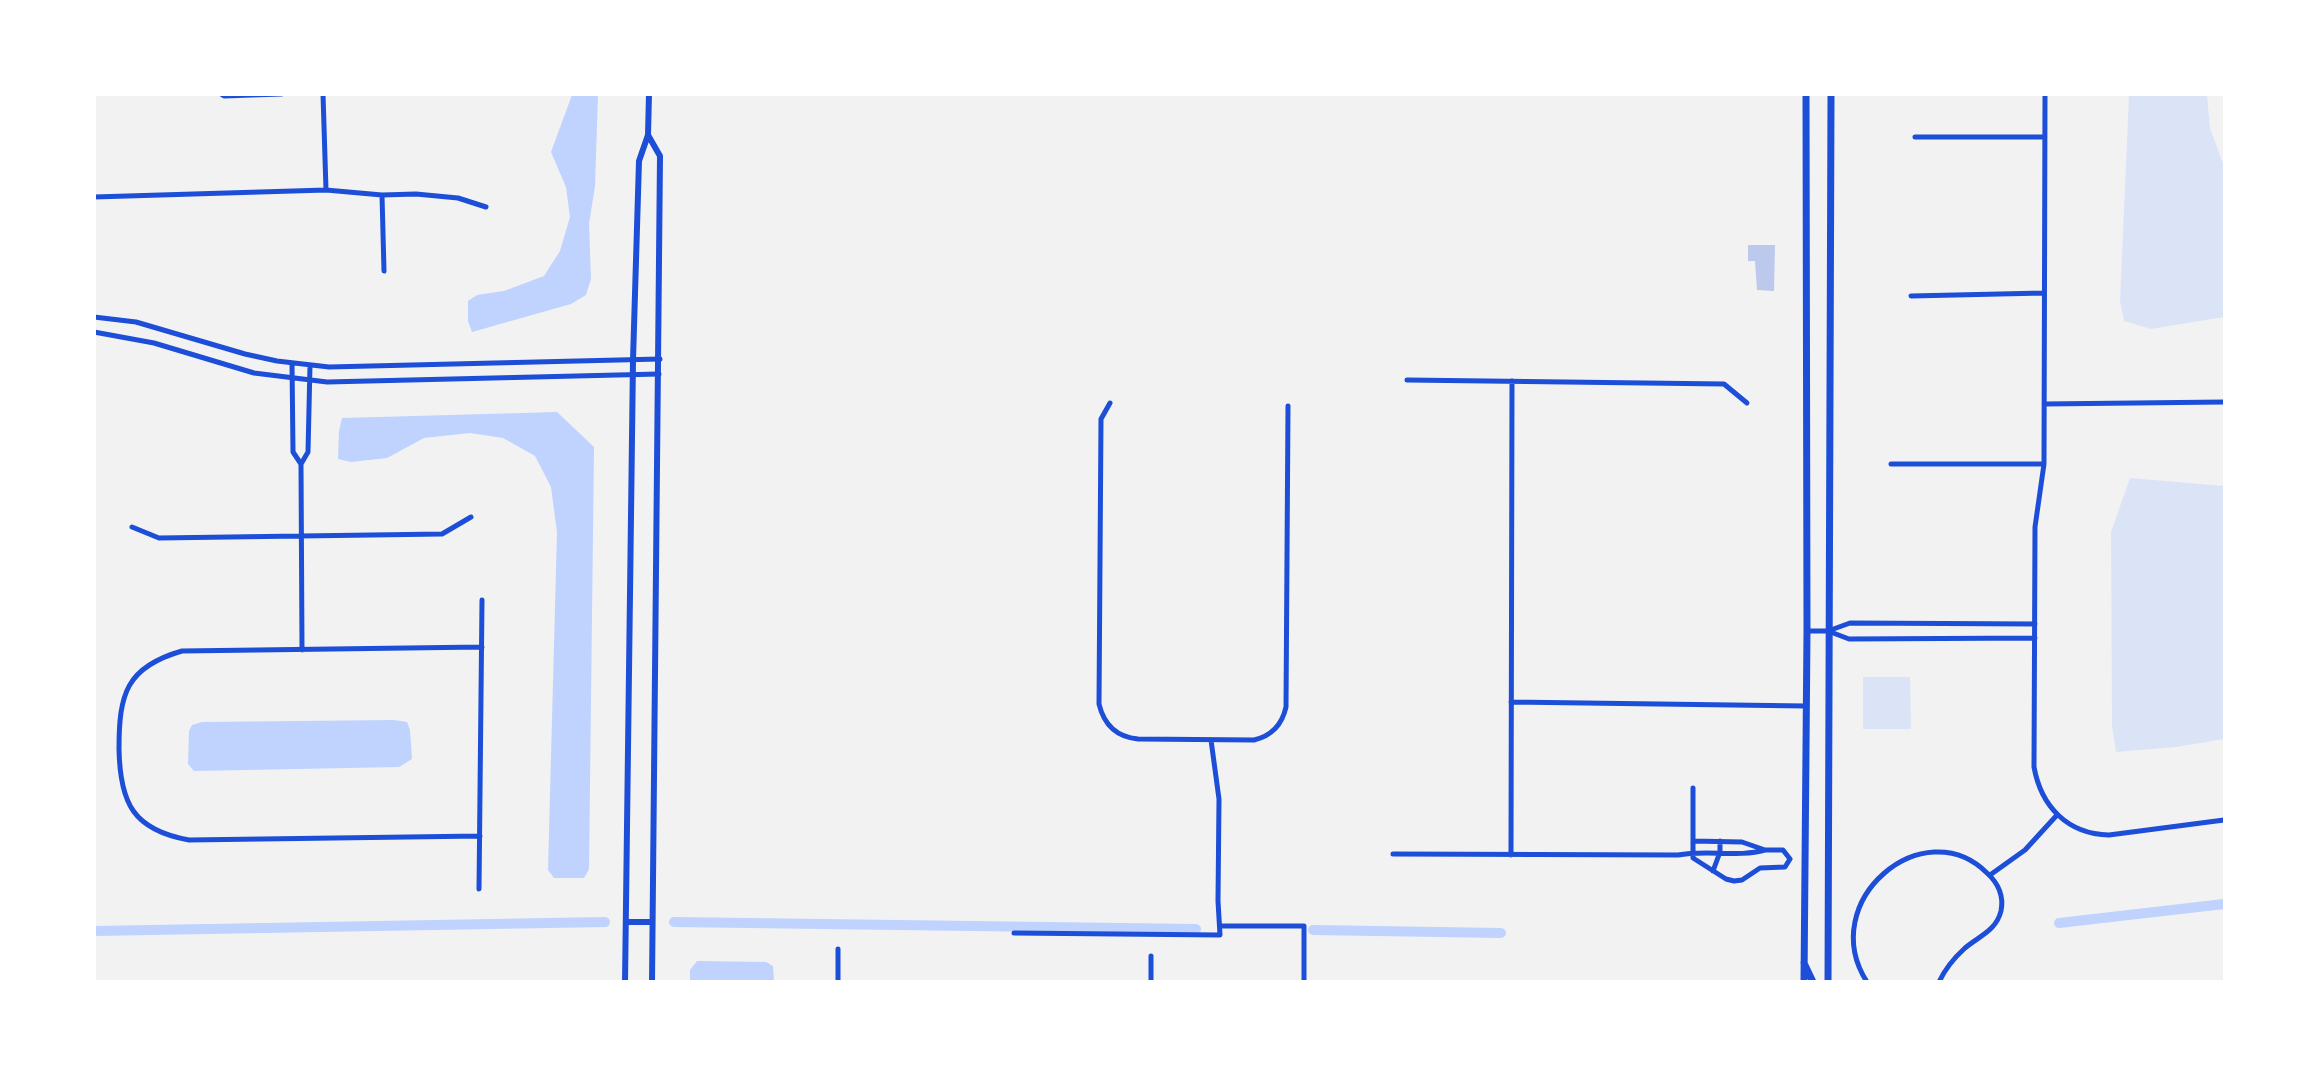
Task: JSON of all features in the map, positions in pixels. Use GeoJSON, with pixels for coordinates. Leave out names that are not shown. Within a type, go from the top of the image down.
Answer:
{"type":"FeatureCollection","features":[{"type":"Feature","properties":{"kind":"main road"},"geometry":{"type":"LineString","coordinates":[[1804,982],[1807,631],[1806,94]]}},
{"type":"Feature","properties":{"kind":"main road"},"geometry":{"type":"LineString","coordinates":[[1828,982],[1831,94]]}},
{"type":"Feature","properties":{"kind":"main road"},"geometry":{"type":"LineString","coordinates":[[1804,962],[1813,982]]}},
{"type":"Feature","properties":{"kind":"street"},"geometry":{"type":"LineString","coordinates":[[221,94],[281,94]]}},
{"type":"Feature","properties":{"kind":"street"},"geometry":{"type":"LineString","coordinates":[[323,94],[326,190]]}},
{"type":"Feature","properties":{"kind":"street"},"geometry":{"type":"LineString","coordinates":[[625,982],[633,360],[639,161],[648,135],[649,94]]}},
{"type":"Feature","properties":{"kind":"street"},"geometry":{"type":"LineString","coordinates":[[2045,94],[2044,464],[2035,527],[2035,767],[2041,794],[2057,815],[2071,826],[2085,832],[2109,835],[2224,820]]}},
{"type":"Feature","properties":{"kind":"street"},"geometry":{"type":"LineString","coordinates":[[648,135],[660,156],[652,982]]}},
{"type":"Feature","properties":{"kind":"street"},"geometry":{"type":"LineString","coordinates":[[1915,136],[2045,137]]}},
{"type":"Feature","properties":{"kind":"street"},"geometry":{"type":"LineString","coordinates":[[94,197],[326,190],[447,197],[486,207]]}},
{"type":"Feature","properties":{"kind":"street"},"geometry":{"type":"LineString","coordinates":[[382,195],[384,271]]}},
{"type":"Feature","properties":{"kind":"street"},"geometry":{"type":"LineString","coordinates":[[1911,296],[2045,293]]}},
{"type":"Feature","properties":{"kind":"street"},"geometry":{"type":"LineString","coordinates":[[94,317],[136,322],[244,354],[310,365],[365,367],[660,359]]}},
{"type":"Feature","properties":{"kind":"street"},"geometry":{"type":"LineString","coordinates":[[94,332],[155,343],[254,373],[309,380],[365,382],[659,374]]}},
{"type":"Feature","properties":{"kind":"street"},"geometry":{"type":"LineString","coordinates":[[292,363],[292,452],[300,464],[302,650]]}},
{"type":"Feature","properties":{"kind":"street"},"geometry":{"type":"LineString","coordinates":[[300,464],[308,452],[310,365]]}},
{"type":"Feature","properties":{"kind":"street"},"geometry":{"type":"LineString","coordinates":[[1407,380],[1724,384],[1747,403]]}},
{"type":"Feature","properties":{"kind":"street"},"geometry":{"type":"LineString","coordinates":[[1511,855],[1513,381]]}},
{"type":"Feature","properties":{"kind":"street"},"geometry":{"type":"LineString","coordinates":[[2044,404],[2224,402]]}},
{"type":"Feature","properties":{"kind":"street"},"geometry":{"type":"LineString","coordinates":[[1110,403],[1101,419],[1101,711],[1112,729],[1130,738],[1247,741],[1261,738],[1278,726],[1286,707],[1288,406]]}},
{"type":"Feature","properties":{"kind":"street"},"geometry":{"type":"LineString","coordinates":[[1891,464],[2044,464]]}},
{"type":"Feature","properties":{"kind":"street"},"geometry":{"type":"LineString","coordinates":[[132,527],[159,538],[442,534],[471,517]]}},
{"type":"Feature","properties":{"kind":"street"},"geometry":{"type":"LineString","coordinates":[[479,889],[482,600]]}},
{"type":"Feature","properties":{"kind":"street"},"geometry":{"type":"LineString","coordinates":[[1807,631],[1828,631],[1850,623],[2035,624]]}},
{"type":"Feature","properties":{"kind":"street"},"geometry":{"type":"LineString","coordinates":[[1828,631],[1849,639],[2035,638]]}},
{"type":"Feature","properties":{"kind":"street"},"geometry":{"type":"LineString","coordinates":[[480,836],[189,840],[164,836],[143,822],[127,803],[119,779],[119,712],[127,689],[140,670],[160,657],[182,651],[482,647]]}},
{"type":"Feature","properties":{"kind":"street"},"geometry":{"type":"LineString","coordinates":[[1511,702],[1806,706]]}},
{"type":"Feature","properties":{"kind":"street"},"geometry":{"type":"LineString","coordinates":[[1014,933],[1220,935],[1219,799],[1211,740]]}},
{"type":"Feature","properties":{"kind":"street"},"geometry":{"type":"LineString","coordinates":[[1693,788],[1693,858],[1726,879],[1734,881],[1742,880],[1760,868],[1785,867],[1790,859]]}},
{"type":"Feature","properties":{"kind":"street"},"geometry":{"type":"LineString","coordinates":[[1990,875],[2025,850],[2057,815]]}},
{"type":"Feature","properties":{"kind":"street"},"geometry":{"type":"LineString","coordinates":[[1693,841],[1742,842],[1765,850]]}},
{"type":"Feature","properties":{"kind":"street"},"geometry":{"type":"LineString","coordinates":[[1713,871],[1720,852],[1720,841]]}},
{"type":"Feature","properties":{"kind":"street"},"geometry":{"type":"LineString","coordinates":[[1393,854],[1678,855],[1693,852],[1755,853],[1783,850],[1790,859]]}},
{"type":"Feature","properties":{"kind":"street"},"geometry":{"type":"LineString","coordinates":[[1867,982],[1855,952],[1854,925],[1862,899],[1884,872],[1907,859],[1934,853],[1964,858],[1990,875],[2001,897],[2001,910],[1989,932],[1963,950],[1939,982]]}},
{"type":"Feature","properties":{"kind":"street"},"geometry":{"type":"LineString","coordinates":[[1790,859],[1804,859]]}},
{"type":"Feature","properties":{"kind":"street"},"geometry":{"type":"LineString","coordinates":[[626,922],[652,922]]}},
{"type":"Feature","properties":{"kind":"street"},"geometry":{"type":"LineString","coordinates":[[1220,926],[1304,926],[1304,982]]}},
{"type":"Feature","properties":{"kind":"street"},"geometry":{"type":"LineString","coordinates":[[838,949],[838,982]]}},
{"type":"Feature","properties":{"kind":"street"},"geometry":{"type":"LineString","coordinates":[[1151,956],[1151,982]]}},
{"type":"Feature","properties":{"kind":"shaded area"},"geometry":{"type":"Polygon","coordinates":[[[2129,95],[2207,95],[2210,128],[2224,166],[2224,317],[2151,329],[2124,321],[2120,301],[2129,95]]]}},
{"type":"Feature","properties":{"kind":"shaded area"},"geometry":{"type":"Polygon","coordinates":[[[2130,478],[2224,486],[2224,739],[2176,747],[2116,752],[2112,726],[2111,532],[2130,478]]]}},
{"type":"Feature","properties":{"kind":"shaded area"},"geometry":{"type":"Polygon","coordinates":[[[1863,677],[1910,677],[1911,729],[1863,729],[1863,677]]]}},
{"type":"Feature","properties":{"kind":"water"},"geometry":{"type":"Polygon","coordinates":[[[572,95],[598,95],[595,186],[589,224],[591,279],[586,295],[571,304],[472,332],[468,321],[468,301],[477,295],[504,291],[544,276],[560,251],[570,217],[566,187],[551,152],[572,95]]]}},
{"type":"Feature","properties":{"kind":"water"},"geometry":{"type":"Polygon","coordinates":[[[557,412],[594,447],[589,869],[584,878],[554,878],[548,870],[557,532],[551,487],[535,456],[503,438],[470,433],[424,438],[387,458],[351,462],[338,459],[342,418],[557,412]]]}},
{"type":"Feature","properties":{"kind":"water"},"geometry":{"type":"Polygon","coordinates":[[[202,722],[407,722],[410,730],[412,759],[399,767],[194,771],[188,764],[189,731],[192,725],[202,722]]]}},
{"type":"Feature","properties":{"kind":"water"},"geometry":{"type":"Polygon","coordinates":[[[697,961],[766,962],[773,966],[774,981],[690,981],[690,970],[697,961]]]}},
{"type":"Feature","properties":{"kind":"building"},"geometry":{"type":"Polygon","coordinates":[[[1748,245],[1775,245],[1774,291],[1757,290],[1755,261],[1748,261],[1748,245]]]}},
{"type":"Feature","properties":{"kind":"waterway"},"geometry":{"type":"LineString","coordinates":[[2059,923],[2224,904]]}},
{"type":"Feature","properties":{"kind":"waterway"},"geometry":{"type":"LineString","coordinates":[[94,931],[605,922]]}},
{"type":"Feature","properties":{"kind":"waterway"},"geometry":{"type":"LineString","coordinates":[[674,922],[1196,929]]}},
{"type":"Feature","properties":{"kind":"waterway"},"geometry":{"type":"LineString","coordinates":[[1313,930],[1501,933]]}}]}
